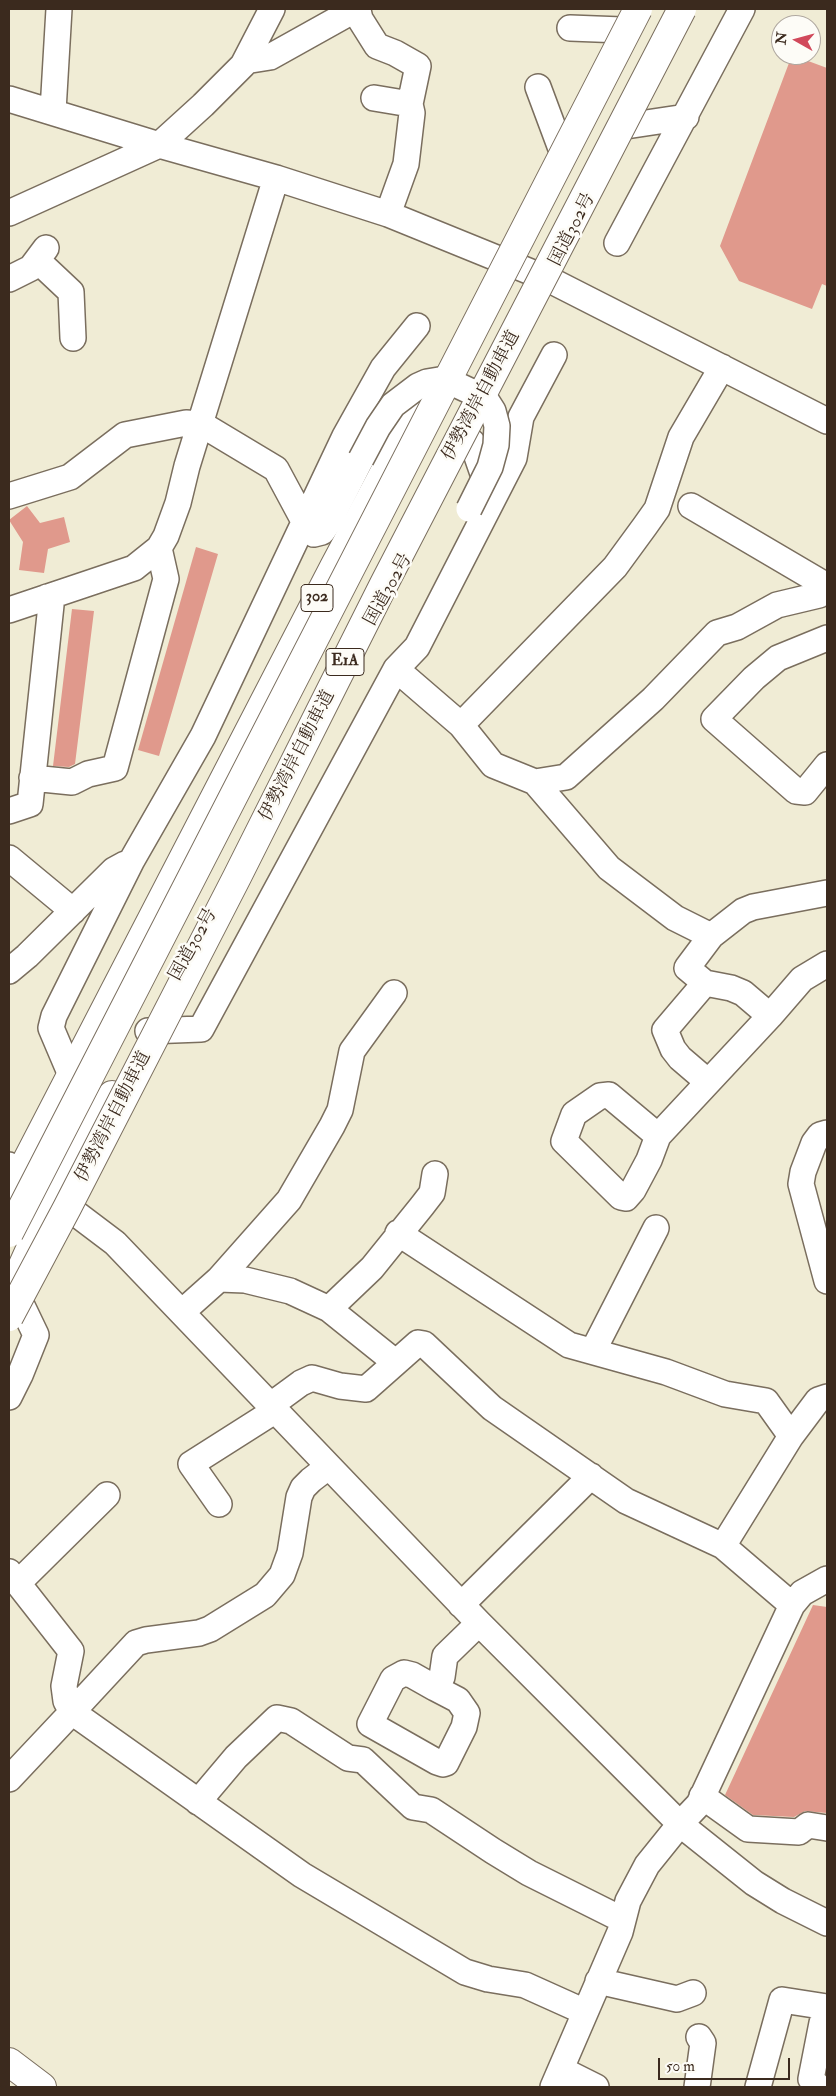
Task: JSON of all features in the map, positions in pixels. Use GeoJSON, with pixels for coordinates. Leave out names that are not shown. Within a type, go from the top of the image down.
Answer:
{"type":"FeatureCollection","features":[{"type":"Feature","properties":{"kind":"highway","name":"E1A"},"geometry":{"type":"LineString","coordinates":[[9,1233],[638,9]]}},
{"type":"Feature","properties":{"kind":"highway","name":"国道302号"},"geometry":{"type":"LineString","coordinates":[[11,1292],[60,1202],[148,1031],[370,624],[472,442],[548,279],[684,9]]}},
{"type":"Feature","properties":{"kind":"highway","name":"伊勢湾岸自動車道"},"geometry":{"type":"LineString","coordinates":[[9,1317],[60,1202],[238,877],[388,576],[684,9]]}},
{"type":"Feature","properties":{"kind":"highway","name":"302"},"geometry":{"type":"LineString","coordinates":[[13,1176],[71,1075],[401,440],[501,259],[627,20]]}},
{"type":"Feature","properties":{"kind":"highway"},"geometry":{"type":"LineString","coordinates":[[9,1222],[64,1127]]}},
{"type":"Feature","properties":{"kind":"highway"},"geometry":{"type":"LineString","coordinates":[[9,1332],[60,1202]]}},
{"type":"Feature","properties":{"kind":"highway"},"geometry":{"type":"LineString","coordinates":[[9,2062],[42,2087]]}},
{"type":"Feature","properties":{"kind":"street"},"geometry":{"type":"LineString","coordinates":[[53,111],[58,9]]}},
{"type":"Feature","properties":{"kind":"street"},"geometry":{"type":"LineString","coordinates":[[9,212],[159,145],[204,105],[245,61],[272,9]]}},
{"type":"Feature","properties":{"kind":"street"},"geometry":{"type":"LineString","coordinates":[[245,61],[270,57],[356,9],[377,46],[395,53],[418,66],[410,104],[412,121],[406,164],[388,214]]}},
{"type":"Feature","properties":{"kind":"street"},"geometry":{"type":"LineString","coordinates":[[617,243],[686,116],[734,15]]}},
{"type":"Feature","properties":{"kind":"street"},"geometry":{"type":"LineString","coordinates":[[570,28],[627,20]]}},
{"type":"Feature","properties":{"kind":"street"},"geometry":{"type":"LineString","coordinates":[[538,87],[560,146]]}},
{"type":"Feature","properties":{"kind":"street"},"geometry":{"type":"LineString","coordinates":[[374,98],[410,104]]}},
{"type":"Feature","properties":{"kind":"street"},"geometry":{"type":"LineString","coordinates":[[9,99],[159,145],[276,178],[388,214],[548,279],[827,421]]}},
{"type":"Feature","properties":{"kind":"street"},"geometry":{"type":"LineString","coordinates":[[626,126],[686,116]]}},
{"type":"Feature","properties":{"kind":"street"},"geometry":{"type":"LineString","coordinates":[[9,610],[134,568],[159,548],[178,503],[187,466],[276,178]]}},
{"type":"Feature","properties":{"kind":"street"},"geometry":{"type":"LineString","coordinates":[[9,279],[31,268],[42,253],[71,292],[73,338]]}},
{"type":"Feature","properties":{"kind":"street"},"geometry":{"type":"LineString","coordinates":[[71,1075],[51,1028],[54,1016],[132,860],[202,736],[345,436],[383,368],[417,326]]}},
{"type":"Feature","properties":{"kind":"street"},"geometry":{"type":"LineString","coordinates":[[396,669],[417,647],[514,458],[522,417],[554,355]]}},
{"type":"Feature","properties":{"kind":"street"},"geometry":{"type":"LineString","coordinates":[[461,725],[614,567],[645,526],[657,509],[681,437],[722,367]]}},
{"type":"Feature","properties":{"kind":"street"},"geometry":{"type":"LineString","coordinates":[[9,496],[70,477],[125,435],[186,422],[201,424],[276,470],[305,523],[314,534],[322,532],[378,427],[393,404],[418,386],[439,380],[456,384],[486,400],[493,410],[497,426],[496,445],[490,467],[402,644],[396,669],[201,1029],[148,1031]]}},
{"type":"Feature","properties":{"kind":"street"},"geometry":{"type":"LineString","coordinates":[[345,436],[401,440]]}},
{"type":"Feature","properties":{"kind":"street"},"geometry":{"type":"LineString","coordinates":[[472,442],[492,501]]}},
{"type":"Feature","properties":{"kind":"street"},"geometry":{"type":"LineString","coordinates":[[535,782],[566,777],[653,698],[717,633],[737,627],[777,605],[818,595],[827,587],[691,506]]}},
{"type":"Feature","properties":{"kind":"street"},"geometry":{"type":"LineString","coordinates":[[32,778],[72,782],[88,774],[115,768],[166,579],[159,548]]}},
{"type":"Feature","properties":{"kind":"street"},"geometry":{"type":"LineString","coordinates":[[9,811],[30,804],[51,605],[47,597]]}},
{"type":"Feature","properties":{"kind":"street"},"geometry":{"type":"LineString","coordinates":[[827,638],[778,658],[754,678],[714,719],[796,791],[805,792],[827,765]]}},
{"type":"Feature","properties":{"kind":"street"},"geometry":{"type":"LineString","coordinates":[[396,669],[461,725],[493,765],[535,782],[609,868],[675,918],[711,936]]}},
{"type":"Feature","properties":{"kind":"street"},"geometry":{"type":"LineString","coordinates":[[9,858],[73,911]]}},
{"type":"Feature","properties":{"kind":"street"},"geometry":{"type":"LineString","coordinates":[[9,971],[27,956],[114,870],[132,860]]}},
{"type":"Feature","properties":{"kind":"street"},"geometry":{"type":"LineString","coordinates":[[770,1016],[743,993],[731,988],[705,983],[687,968],[711,936],[743,911],[753,907],[827,893]]}},
{"type":"Feature","properties":{"kind":"street"},"geometry":{"type":"LineString","coordinates":[[658,1136],[802,979],[827,964]]}},
{"type":"Feature","properties":{"kind":"street"},"geometry":{"type":"LineString","coordinates":[[705,983],[665,1030],[673,1049],[680,1058],[708,1082]]}},
{"type":"Feature","properties":{"kind":"street"},"geometry":{"type":"LineString","coordinates":[[182,1312],[218,1279],[288,1200],[340,1110],[352,1051],[394,993]]}},
{"type":"Feature","properties":{"kind":"street"},"geometry":{"type":"LineString","coordinates":[[827,1132],[820,1135],[814,1143],[803,1172],[801,1184],[827,1281]]}},
{"type":"Feature","properties":{"kind":"street"},"geometry":{"type":"LineString","coordinates":[[329,1309],[372,1268],[398,1233],[432,1193],[435,1174]]}},
{"type":"Feature","properties":{"kind":"street"},"geometry":{"type":"LineString","coordinates":[[13,1176],[60,1202],[115,1243],[274,1407],[328,1467],[461,1605],[680,1824],[754,1883],[783,1901],[827,1922]]}},
{"type":"Feature","properties":{"kind":"street"},"geometry":{"type":"LineString","coordinates":[[593,1352],[656,1228]]}},
{"type":"Feature","properties":{"kind":"street"},"geometry":{"type":"LineString","coordinates":[[398,1233],[569,1345],[666,1372],[726,1394],[791,1403],[822,1398]]}},
{"type":"Feature","properties":{"kind":"street"},"geometry":{"type":"LineString","coordinates":[[218,1279],[245,1280],[290,1291],[329,1309],[395,1362]]}},
{"type":"Feature","properties":{"kind":"street"},"geometry":{"type":"LineString","coordinates":[[9,1397],[36,1335],[11,1292]]}},
{"type":"Feature","properties":{"kind":"street"},"geometry":{"type":"LineString","coordinates":[[219,1504],[192,1464],[274,1407],[301,1383],[312,1378],[340,1386],[366,1389],[418,1343],[424,1344],[492,1408],[626,1501],[723,1546],[792,1606]]}},
{"type":"Feature","properties":{"kind":"street"},"geometry":{"type":"LineString","coordinates":[[723,1546],[791,1436],[822,1398]]}},
{"type":"Feature","properties":{"kind":"street"},"geometry":{"type":"LineString","coordinates":[[766,1401],[791,1436]]}},
{"type":"Feature","properties":{"kind":"street"},"geometry":{"type":"LineString","coordinates":[[9,1779],[136,1644],[146,1640],[199,1633],[210,1629],[265,1595],[282,1575],[290,1553],[299,1497],[303,1488],[328,1467]]}},
{"type":"Feature","properties":{"kind":"street"},"geometry":{"type":"LineString","coordinates":[[461,1605],[591,1476]]}},
{"type":"Feature","properties":{"kind":"street"},"geometry":{"type":"LineString","coordinates":[[107,1494],[13,1578],[71,1651],[64,1686],[66,1700],[72,1712],[302,1875],[466,1972],[488,1979],[525,1985],[585,2012]]}},
{"type":"Feature","properties":{"kind":"street"},"geometry":{"type":"LineString","coordinates":[[596,2087],[557,2079],[620,1932],[628,1901],[647,1865],[699,1804],[792,1606],[802,1593],[827,1578]]}},
{"type":"Feature","properties":{"kind":"street"},"geometry":{"type":"LineString","coordinates":[[435,1688],[442,1677],[445,1656],[479,1623]]}},
{"type":"Feature","properties":{"kind":"street"},"geometry":{"type":"LineString","coordinates":[[198,1802],[236,1757],[277,1718],[291,1721],[348,1758],[363,1760],[413,1807],[430,1810],[530,1873],[623,1920]]}},
{"type":"Feature","properties":{"kind":"street"},"geometry":{"type":"LineString","coordinates":[[702,1796],[748,1829],[799,1832],[808,1824],[827,1828]]}},
{"type":"Feature","properties":{"kind":"street"},"geometry":{"type":"LineString","coordinates":[[598,1981],[677,1999],[692,1993]]}},
{"type":"Feature","properties":{"kind":"street"},"geometry":{"type":"LineString","coordinates":[[758,2087],[782,2000],[827,2007],[811,2079],[819,2087]]}},
{"type":"Feature","properties":{"kind":"street"},"geometry":{"type":"LineString","coordinates":[[697,2087],[703,2044],[699,2037]]}},
{"type":"Feature","properties":{"kind":"street"},"geometry":{"type":"LineString","coordinates":[[807,2087],[827,2086]]}},
{"type":"Feature","properties":{"kind":"building"},"geometry":{"type":"Polygon","coordinates":[[[788,65],[819,65],[827,68],[827,286],[822,284],[812,309],[739,281],[720,246],[788,65]]]}},
{"type":"Feature","properties":{"kind":"building"},"geometry":{"type":"Polygon","coordinates":[[[27,506],[40,523],[64,517],[70,542],[48,549],[44,573],[19,570],[23,542],[9,520],[27,506]]]}},
{"type":"Feature","properties":{"kind":"building"},"geometry":{"type":"Polygon","coordinates":[[[196,547],[218,554],[159,756],[138,750],[196,547]]]}},
{"type":"Feature","properties":{"kind":"building"},"geometry":{"type":"Polygon","coordinates":[[[72,609],[94,611],[75,764],[69,767],[53,766],[72,609]]]}},
{"type":"Feature","properties":{"kind":"building"},"geometry":{"type":"Polygon","coordinates":[[[813,1605],[827,1607],[827,1813],[805,1811],[794,1817],[753,1815],[725,1795],[813,1605]]]}}]}
